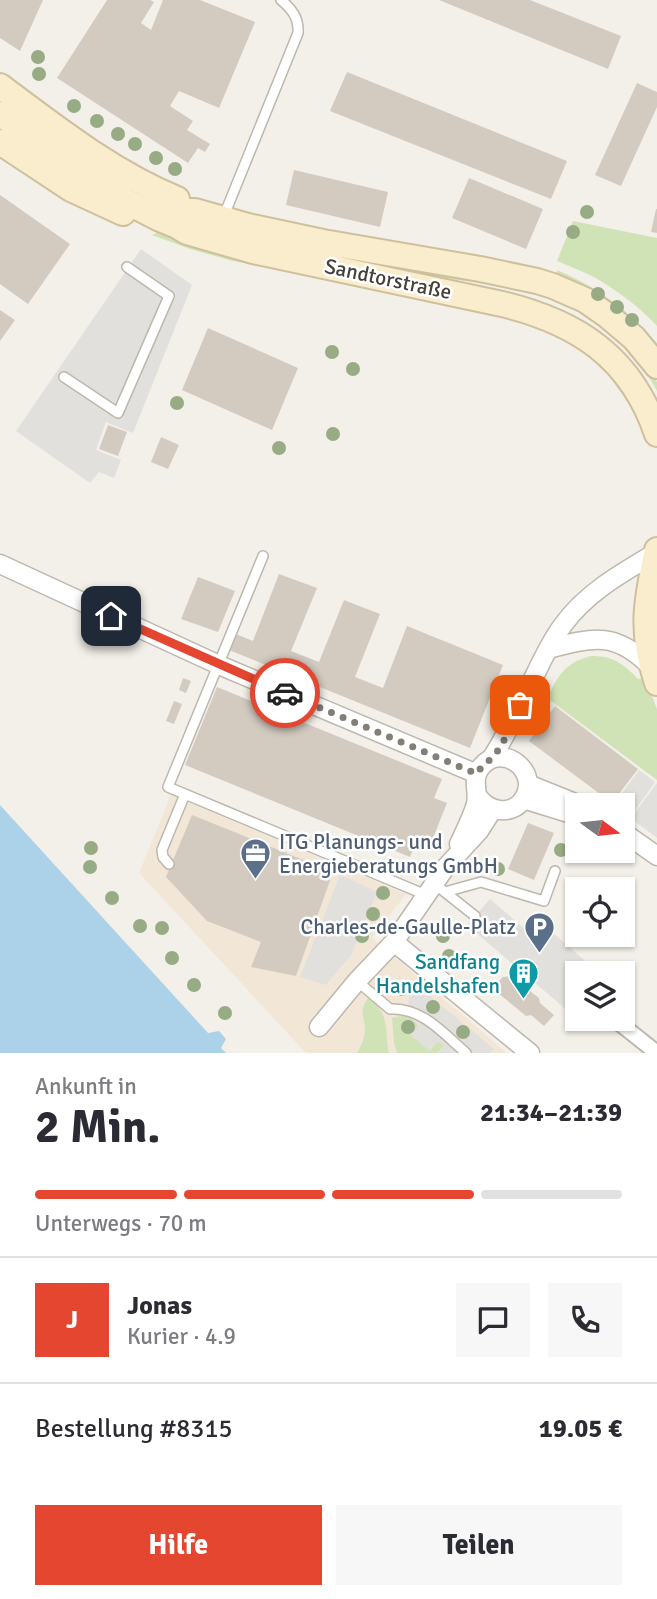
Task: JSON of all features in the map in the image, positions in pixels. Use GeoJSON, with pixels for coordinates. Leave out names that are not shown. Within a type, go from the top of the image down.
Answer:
{"type":"FeatureCollection","features":[{"type":"Feature","properties":{"kind":"main road"},"geometry":{"type":"LineString","coordinates":[[0,86],[113,166],[153,189],[185,203],[191,222],[175,231],[93,200],[51,177],[0,142]]}},
{"type":"Feature","properties":{"kind":"main road","name":"Sandtorstraße"},"geometry":{"type":"LineString","coordinates":[[0,114],[82,171],[182,211],[191,222],[253,251],[502,304],[545,316],[585,337],[618,366],[634,386],[657,434]]}},
{"type":"Feature","properties":{"kind":"main road","name":"Sandtorstraße"},"geometry":{"type":"LineString","coordinates":[[191,222],[222,219],[323,242],[537,281],[585,300],[608,316],[634,338],[657,366]]}},
{"type":"Feature","properties":{"kind":"main road"},"geometry":{"type":"LineString","coordinates":[[654,675],[646,635],[646,612],[657,551]]}},
{"type":"Feature","properties":{"kind":"street"},"geometry":{"type":"LineString","coordinates":[[491,759],[503,757],[514,760],[524,770],[525,791],[517,805],[510,809],[494,809],[484,804],[477,795],[477,774],[482,765],[491,759],[505,737],[548,649],[563,625],[583,602],[617,576],[657,551]]}},
{"type":"Feature","properties":{"kind":"street"},"geometry":{"type":"LineString","coordinates":[[0,564],[219,665],[477,774]]}},
{"type":"Feature","properties":{"kind":"street"},"geometry":{"type":"LineString","coordinates":[[548,649],[579,641],[611,640],[633,650],[654,675]]}},
{"type":"Feature","properties":{"kind":"street"},"geometry":{"type":"LineString","coordinates":[[514,760],[520,705]]}},
{"type":"Feature","properties":{"kind":"street"},"geometry":{"type":"LineString","coordinates":[[525,791],[565,801]]}},
{"type":"Feature","properties":{"kind":"street"},"geometry":{"type":"LineString","coordinates":[[525,791],[565,810]]}},
{"type":"Feature","properties":{"kind":"street"},"geometry":{"type":"LineString","coordinates":[[319,1027],[394,942],[435,890],[468,825],[477,795]]}},
{"type":"Feature","properties":{"kind":"street"},"geometry":{"type":"LineString","coordinates":[[445,868],[479,831],[494,809]]}},
{"type":"Feature","properties":{"kind":"street"},"geometry":{"type":"LineString","coordinates":[[635,841],[657,856]]}},
{"type":"Feature","properties":{"kind":"street"},"geometry":{"type":"LineString","coordinates":[[394,942],[530,1053]]}},
{"type":"Feature","properties":{"kind":"street"},"geometry":{"type":"LineString","coordinates":[[629,1031],[657,1053]]}},
{"type":"Feature","properties":{"kind":"lane"},"geometry":{"type":"LineString","coordinates":[[222,219],[298,33],[295,16],[281,0]]}},
{"type":"Feature","properties":{"kind":"lane"},"geometry":{"type":"LineString","coordinates":[[64,377],[118,413],[169,296],[127,267]]}},
{"type":"Feature","properties":{"kind":"lane"},"geometry":{"type":"LineString","coordinates":[[263,556],[168,786],[435,890],[475,916]]}},
{"type":"Feature","properties":{"kind":"lane"},"geometry":{"type":"LineString","coordinates":[[170,864],[163,856],[162,850],[185,794]]}},
{"type":"Feature","properties":{"kind":"lane"},"geometry":{"type":"LineString","coordinates":[[435,890],[481,882],[544,901],[555,870]]}},
{"type":"Feature","properties":{"kind":"lane"},"geometry":{"type":"LineString","coordinates":[[358,981],[390,1009],[405,1009],[420,1015],[467,1053]]}},
{"type":"Feature","properties":{"kind":"shaded area"},"geometry":{"type":"Polygon","coordinates":[[[141,249],[192,285],[133,433],[106,422],[96,450],[121,460],[114,478],[99,472],[90,483],[16,431],[141,249]]]}},
{"type":"Feature","properties":{"kind":"shaded area"},"geometry":{"type":"Polygon","coordinates":[[[639,770],[655,782],[635,810],[635,793],[622,793],[639,770]]]}},
{"type":"Feature","properties":{"kind":"shaded area"},"geometry":{"type":"Polygon","coordinates":[[[657,783],[657,838],[635,821],[635,813],[657,783]]]}},
{"type":"Feature","properties":{"kind":"shaded area"},"geometry":{"type":"Polygon","coordinates":[[[171,795],[406,894],[372,938],[507,1053],[306,1053],[139,873],[171,795]]]}},
{"type":"Feature","properties":{"kind":"shaded area"},"geometry":{"type":"Polygon","coordinates":[[[340,875],[377,892],[351,955],[326,985],[300,977],[340,875]]]}},
{"type":"Feature","properties":{"kind":"shaded area","name":"Charles-de-Gaulle-Platz"},"geometry":{"type":"Polygon","coordinates":[[[490,899],[534,937],[544,925],[565,943],[565,947],[569,947],[585,961],[565,961],[565,1008],[467,925],[490,899]]]}},
{"type":"Feature","properties":{"kind":"shaded area"},"geometry":{"type":"Polygon","coordinates":[[[418,987],[434,999],[426,1010],[431,1014],[439,1004],[464,1024],[456,1034],[462,1039],[470,1029],[494,1049],[490,1053],[437,1053],[444,1046],[438,1041],[430,1051],[410,1035],[419,1025],[408,1015],[409,997],[418,987]]]}},
{"type":"Feature","properties":{"kind":"green space"},"geometry":{"type":"Polygon","coordinates":[[[151,205],[551,295],[606,326],[651,373],[657,382],[657,391],[635,358],[606,330],[554,300],[514,289],[304,251],[151,205]]]}},
{"type":"Feature","properties":{"kind":"green space"},"geometry":{"type":"Polygon","coordinates":[[[573,221],[657,238],[657,326],[611,287],[557,261],[573,221]]]}},
{"type":"Feature","properties":{"kind":"green space"},"geometry":{"type":"Polygon","coordinates":[[[157,233],[553,329],[609,370],[635,407],[632,408],[609,376],[588,356],[560,337],[533,325],[427,299],[229,260],[152,235],[157,233]]]}},
{"type":"Feature","properties":{"kind":"green space"},"geometry":{"type":"Polygon","coordinates":[[[557,270],[585,284],[623,310],[657,343],[657,350],[556,277],[557,270]]]}},
{"type":"Feature","properties":{"kind":"green space"},"geometry":{"type":"Polygon","coordinates":[[[591,656],[611,659],[623,665],[638,679],[645,678],[657,709],[657,780],[547,698],[563,671],[575,662],[591,656]]]}},
{"type":"Feature","properties":{"kind":"green space"},"geometry":{"type":"Polygon","coordinates":[[[368,998],[383,1016],[389,1053],[357,1053],[365,1034],[363,1011],[368,998]]]}},
{"type":"Feature","properties":{"kind":"green space"},"geometry":{"type":"Polygon","coordinates":[[[404,1015],[418,1025],[430,1050],[438,1041],[444,1046],[437,1053],[397,1053],[392,1018],[404,1015]]]}},
{"type":"Feature","properties":{"kind":"water"},"geometry":{"type":"Polygon","coordinates":[[[0,805],[208,1033],[219,1031],[226,1039],[221,1048],[226,1053],[0,1053],[0,805]]]}},
{"type":"Feature","properties":{"kind":"building"},"geometry":{"type":"Polygon","coordinates":[[[0,0],[43,0],[20,51],[0,38],[0,0]]]}},
{"type":"Feature","properties":{"kind":"building"},"geometry":{"type":"Polygon","coordinates":[[[107,0],[154,2],[141,23],[151,30],[163,0],[200,0],[255,22],[219,108],[179,91],[170,106],[193,121],[187,130],[210,144],[205,152],[198,148],[188,163],[57,78],[107,0]]]}},
{"type":"Feature","properties":{"kind":"building"},"geometry":{"type":"Polygon","coordinates":[[[439,0],[530,0],[621,36],[608,69],[439,0]]]}},
{"type":"Feature","properties":{"kind":"building"},"geometry":{"type":"Polygon","coordinates":[[[347,72],[567,161],[551,199],[330,111],[347,72]]]}},
{"type":"Feature","properties":{"kind":"building"},"geometry":{"type":"Polygon","coordinates":[[[637,83],[657,92],[657,107],[621,186],[595,175],[637,83]]]}},
{"type":"Feature","properties":{"kind":"building"},"geometry":{"type":"Polygon","coordinates":[[[294,170],[388,192],[380,227],[286,205],[294,170]]]}},
{"type":"Feature","properties":{"kind":"building"},"geometry":{"type":"Polygon","coordinates":[[[469,178],[543,209],[526,249],[452,218],[469,178]]]}},
{"type":"Feature","properties":{"kind":"building"},"geometry":{"type":"Polygon","coordinates":[[[0,195],[70,244],[28,304],[0,284],[0,195]]]}},
{"type":"Feature","properties":{"kind":"building"},"geometry":{"type":"Polygon","coordinates":[[[657,209],[657,233],[651,232],[657,209]]]}},
{"type":"Feature","properties":{"kind":"building"},"geometry":{"type":"Polygon","coordinates":[[[0,310],[15,320],[0,341],[0,310]]]}},
{"type":"Feature","properties":{"kind":"building"},"geometry":{"type":"Polygon","coordinates":[[[208,328],[298,368],[272,430],[182,390],[208,328]]]}},
{"type":"Feature","properties":{"kind":"building"},"geometry":{"type":"Polygon","coordinates":[[[108,425],[127,432],[118,456],[99,449],[108,425]]]}},
{"type":"Feature","properties":{"kind":"building"},"geometry":{"type":"Polygon","coordinates":[[[161,437],[179,445],[168,469],[151,462],[161,437]]]}},
{"type":"Feature","properties":{"kind":"building"},"geometry":{"type":"Polygon","coordinates":[[[279,574],[317,588],[291,651],[319,662],[344,600],[380,614],[355,677],[383,688],[407,626],[503,665],[470,748],[229,650],[236,634],[253,641],[279,574]]]}},
{"type":"Feature","properties":{"kind":"building"},"geometry":{"type":"Polygon","coordinates":[[[198,577],[235,591],[218,632],[181,619],[198,577]]]}},
{"type":"Feature","properties":{"kind":"building"},"geometry":{"type":"Polygon","coordinates":[[[183,678],[191,681],[186,693],[179,690],[183,678]]]}},
{"type":"Feature","properties":{"kind":"building"},"geometry":{"type":"Polygon","coordinates":[[[217,687],[442,779],[434,798],[447,803],[431,843],[418,838],[410,857],[185,765],[217,687]]]}},
{"type":"Feature","properties":{"kind":"building"},"geometry":{"type":"Polygon","coordinates":[[[174,701],[182,704],[174,724],[166,721],[174,701]]]}},
{"type":"Feature","properties":{"kind":"building"},"geometry":{"type":"Polygon","coordinates":[[[555,706],[638,769],[620,793],[599,793],[529,741],[555,706]]]}},
{"type":"Feature","properties":{"kind":"building"},"geometry":{"type":"Polygon","coordinates":[[[192,815],[333,872],[296,976],[251,967],[261,942],[207,921],[166,877],[192,815]]]}},
{"type":"Feature","properties":{"kind":"building"},"geometry":{"type":"Polygon","coordinates":[[[528,823],[554,833],[534,880],[508,869],[528,823]]]}},
{"type":"Feature","properties":{"kind":"building","name":"Sandfang Handelshafen"},"geometry":{"type":"Polygon","coordinates":[[[511,976],[539,998],[540,1003],[554,1015],[544,1026],[531,1015],[526,1016],[498,993],[496,984],[503,977],[511,976]]]}},
{"type":"Feature","properties":{"kind":"way so far"},"geometry":{"type":"LineString","coordinates":[[285,693],[477,774],[482,765],[491,759],[505,737],[520,705]]}},
{"type":"Feature","properties":{"kind":"place","name":"ITG Planungs- und Energieberatungs GmbH"},"geometry":{"type":"Point","coordinates":[256,881]}},
{"type":"Feature","properties":{"kind":"place","name":"Charles-de-Gaulle-Platz"},"geometry":{"type":"Point","coordinates":[539,954]}},
{"type":"Feature","properties":{"kind":"place","name":"Sandfang Handelshafen"},"geometry":{"type":"Point","coordinates":[523,1001]}},
{"type":"Feature","properties":{"kind":"route"},"geometry":{"type":"LineString","coordinates":[[111,616],[285,693]]}}]}
